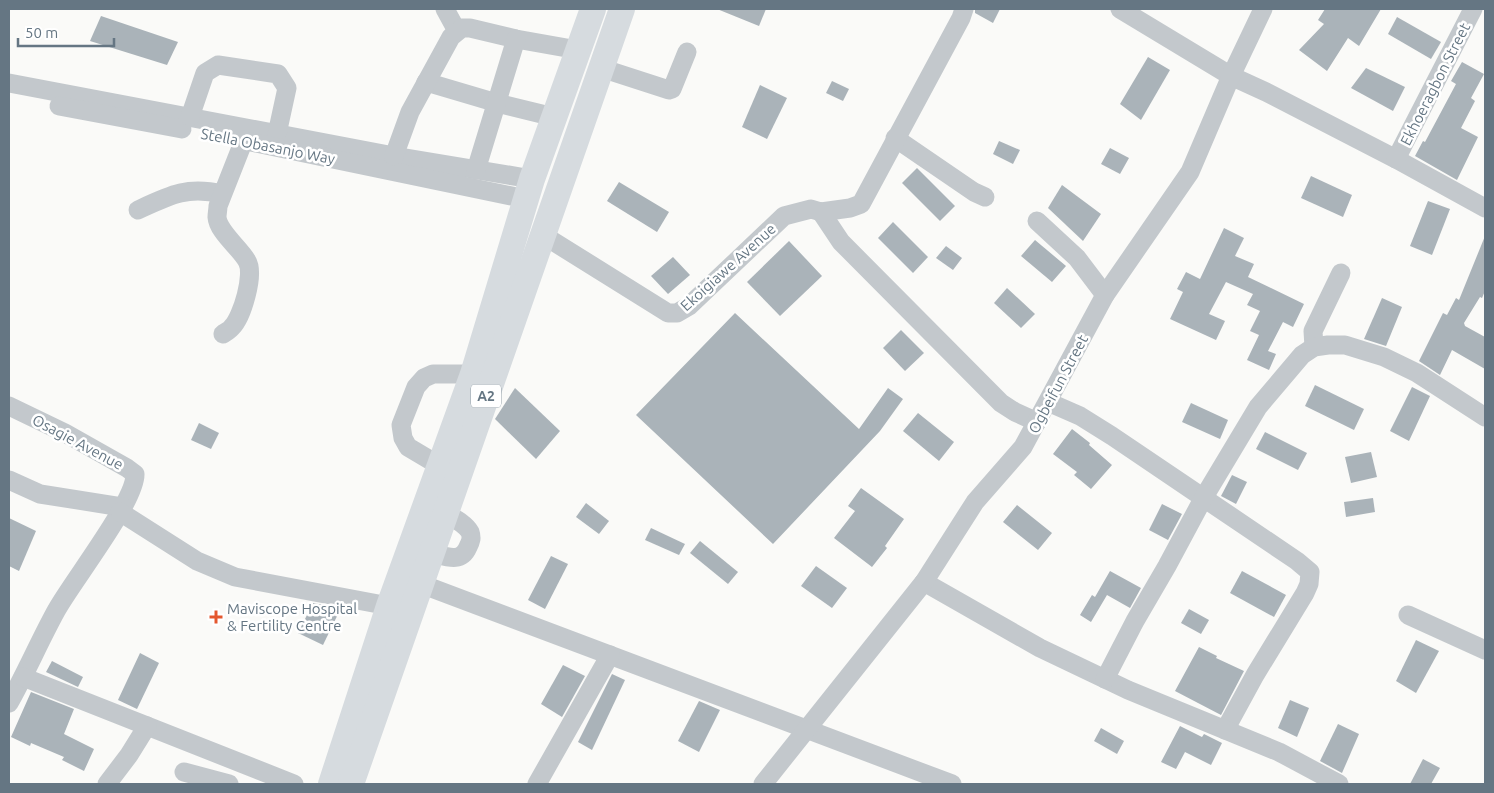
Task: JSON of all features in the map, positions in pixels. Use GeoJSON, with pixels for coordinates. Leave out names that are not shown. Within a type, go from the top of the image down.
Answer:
{"type":"FeatureCollection","features":[{"type":"Feature","properties":{"kind":"highway","name":"A2"},"geometry":{"type":"LineString","coordinates":[[331,784],[389,606],[473,374],[529,189],[593,9]]}},
{"type":"Feature","properties":{"kind":"highway","name":"A2"},"geometry":{"type":"LineString","coordinates":[[350,784],[622,9]]}},
{"type":"Feature","properties":{"kind":"street"},"geometry":{"type":"LineString","coordinates":[[445,9],[457,31]]}},
{"type":"Feature","properties":{"kind":"street","name":"Ekoigiawe Avenue"},"geometry":{"type":"LineString","coordinates":[[543,235],[668,313],[677,313],[689,306],[784,216],[811,209],[821,212],[850,208],[861,204],[961,18],[964,9]]}},
{"type":"Feature","properties":{"kind":"street"},"geometry":{"type":"LineString","coordinates":[[1120,9],[1230,76],[1266,92],[1396,159],[1485,208]]}},
{"type":"Feature","properties":{"kind":"street","name":"Ogbeifun Street"},"geometry":{"type":"LineString","coordinates":[[763,784],[924,582],[975,502],[1023,447],[1106,295],[1190,172],[1230,76],[1263,9]]}},
{"type":"Feature","properties":{"kind":"street","name":"Ekhoeragbon Street"},"geometry":{"type":"LineString","coordinates":[[1396,159],[1473,9]]}},
{"type":"Feature","properties":{"kind":"street"},"geometry":{"type":"LineString","coordinates":[[394,156],[410,112],[452,37],[462,28],[578,50]]}},
{"type":"Feature","properties":{"kind":"street"},"geometry":{"type":"LineString","coordinates":[[476,170],[516,39]]}},
{"type":"Feature","properties":{"kind":"street"},"geometry":{"type":"LineString","coordinates":[[601,68],[669,90],[672,89],[687,52]]}},
{"type":"Feature","properties":{"kind":"street"},"geometry":{"type":"LineString","coordinates":[[190,118],[205,73],[218,65],[278,74],[287,88],[277,134]]}},
{"type":"Feature","properties":{"kind":"street"},"geometry":{"type":"LineString","coordinates":[[426,82],[497,103],[554,117]]}},
{"type":"Feature","properties":{"kind":"street"},"geometry":{"type":"LineString","coordinates":[[9,83],[476,170],[529,189]]}},
{"type":"Feature","properties":{"kind":"street","name":"Stella Obasanjo Way"},"geometry":{"type":"LineString","coordinates":[[9,95],[104,115],[529,189]]}},
{"type":"Feature","properties":{"kind":"street"},"geometry":{"type":"LineString","coordinates":[[895,138],[974,192],[985,197]]}},
{"type":"Feature","properties":{"kind":"street"},"geometry":{"type":"LineString","coordinates":[[223,334],[238,319],[244,304],[250,273],[249,263],[219,225],[217,217],[222,194],[244,140]]}},
{"type":"Feature","properties":{"kind":"street"},"geometry":{"type":"LineString","coordinates":[[138,210],[173,193],[204,190],[222,194]]}},
{"type":"Feature","properties":{"kind":"street"},"geometry":{"type":"LineString","coordinates":[[821,212],[841,242],[1001,402],[1015,412],[1037,422]]}},
{"type":"Feature","properties":{"kind":"street"},"geometry":{"type":"LineString","coordinates":[[1036,221],[1077,258],[1106,295]]}},
{"type":"Feature","properties":{"kind":"street"},"geometry":{"type":"LineString","coordinates":[[1314,347],[1313,332],[1341,273]]}},
{"type":"Feature","properties":{"kind":"street"},"geometry":{"type":"LineString","coordinates":[[1105,679],[1204,497],[1258,407],[1302,355],[1314,347],[1328,344],[1345,345],[1384,358],[1417,373],[1485,416]]}},
{"type":"Feature","properties":{"kind":"street"},"geometry":{"type":"LineString","coordinates":[[440,466],[408,447],[403,438],[401,426],[416,387],[424,378],[432,374],[473,374]]}},
{"type":"Feature","properties":{"kind":"street"},"geometry":{"type":"LineString","coordinates":[[1048,402],[1080,416],[1204,497],[1310,572],[1310,584],[1306,593],[1255,675],[1225,730]]}},
{"type":"Feature","properties":{"kind":"street","name":"Osagie Avenue"},"geometry":{"type":"LineString","coordinates":[[9,406],[65,433],[135,474],[131,490],[121,510]]}},
{"type":"Feature","properties":{"kind":"street"},"geometry":{"type":"LineString","coordinates":[[9,480],[40,494],[121,510],[197,561],[235,577],[389,606]]}},
{"type":"Feature","properties":{"kind":"street"},"geometry":{"type":"LineString","coordinates":[[9,703],[56,611],[121,510]]}},
{"type":"Feature","properties":{"kind":"street"},"geometry":{"type":"LineString","coordinates":[[924,582],[1040,648],[1105,679],[1279,752],[1339,784]]}},
{"type":"Feature","properties":{"kind":"street"},"geometry":{"type":"LineString","coordinates":[[420,584],[952,784]]}},
{"type":"Feature","properties":{"kind":"street"},"geometry":{"type":"LineString","coordinates":[[1408,615],[1485,650]]}},
{"type":"Feature","properties":{"kind":"street"},"geometry":{"type":"LineString","coordinates":[[537,784],[610,655]]}},
{"type":"Feature","properties":{"kind":"street"},"geometry":{"type":"LineString","coordinates":[[23,677],[293,784]]}},
{"type":"Feature","properties":{"kind":"street"},"geometry":{"type":"LineString","coordinates":[[106,784],[129,755],[147,726]]}},
{"type":"Feature","properties":{"kind":"street"},"geometry":{"type":"LineString","coordinates":[[184,772],[229,784]]}},
{"type":"Feature","properties":{"kind":"building"},"geometry":{"type":"Polygon","coordinates":[[[717,9],[766,9],[759,26],[717,9]]]}},
{"type":"Feature","properties":{"kind":"building"},"geometry":{"type":"Polygon","coordinates":[[[975,9],[1000,9],[993,23],[975,13],[975,9]]]}},
{"type":"Feature","properties":{"kind":"building"},"geometry":{"type":"Polygon","coordinates":[[[1325,9],[1381,9],[1359,46],[1348,38],[1327,71],[1299,50],[1324,24],[1318,20],[1325,9]]]}},
{"type":"Feature","properties":{"kind":"building"},"geometry":{"type":"Polygon","coordinates":[[[101,16],[178,42],[167,65],[90,41],[101,16]]]}},
{"type":"Feature","properties":{"kind":"building"},"geometry":{"type":"Polygon","coordinates":[[[1397,17],[1441,42],[1431,59],[1388,34],[1397,17]]]}},
{"type":"Feature","properties":{"kind":"building"},"geometry":{"type":"Polygon","coordinates":[[[1148,57],[1170,70],[1141,120],[1120,104],[1148,57]]]}},
{"type":"Feature","properties":{"kind":"building"},"geometry":{"type":"Polygon","coordinates":[[[1462,62],[1484,74],[1471,98],[1475,101],[1461,128],[1478,137],[1457,180],[1415,156],[1423,141],[1425,142],[1456,84],[1451,81],[1462,62]]]}},
{"type":"Feature","properties":{"kind":"building"},"geometry":{"type":"Polygon","coordinates":[[[1366,68],[1405,87],[1393,111],[1351,88],[1366,68]]]}},
{"type":"Feature","properties":{"kind":"building"},"geometry":{"type":"Polygon","coordinates":[[[832,81],[849,89],[843,101],[826,93],[832,81]]]}},
{"type":"Feature","properties":{"kind":"building"},"geometry":{"type":"Polygon","coordinates":[[[760,85],[787,98],[767,139],[742,127],[760,85]]]}},
{"type":"Feature","properties":{"kind":"building"},"geometry":{"type":"Polygon","coordinates":[[[999,141],[1020,150],[1013,164],[993,154],[999,141]]]}},
{"type":"Feature","properties":{"kind":"building"},"geometry":{"type":"Polygon","coordinates":[[[1110,148],[1129,158],[1120,174],[1101,164],[1110,148]]]}},
{"type":"Feature","properties":{"kind":"building"},"geometry":{"type":"Polygon","coordinates":[[[917,168],[955,206],[940,221],[902,183],[917,168]]]}},
{"type":"Feature","properties":{"kind":"building"},"geometry":{"type":"Polygon","coordinates":[[[1311,176],[1352,195],[1343,217],[1301,198],[1311,176]]]}},
{"type":"Feature","properties":{"kind":"building"},"geometry":{"type":"Polygon","coordinates":[[[619,182],[669,212],[657,232],[607,201],[619,182]]]}},
{"type":"Feature","properties":{"kind":"building"},"geometry":{"type":"Polygon","coordinates":[[[1062,185],[1101,214],[1083,241],[1048,208],[1062,185]]]}},
{"type":"Feature","properties":{"kind":"building"},"geometry":{"type":"Polygon","coordinates":[[[1428,201],[1450,209],[1432,255],[1410,246],[1428,201]]]}},
{"type":"Feature","properties":{"kind":"building"},"geometry":{"type":"Polygon","coordinates":[[[893,222],[928,257],[913,273],[878,238],[893,222]]]}},
{"type":"Feature","properties":{"kind":"building"},"geometry":{"type":"Polygon","coordinates":[[[1224,228],[1244,238],[1235,256],[1254,264],[1248,277],[1304,304],[1293,327],[1283,322],[1268,351],[1276,354],[1269,370],[1247,360],[1259,335],[1250,331],[1260,311],[1247,305],[1253,294],[1226,282],[1209,314],[1225,321],[1216,340],[1170,319],[1183,292],[1177,289],[1186,272],[1200,279],[1224,228]]]}},
{"type":"Feature","properties":{"kind":"building"},"geometry":{"type":"Polygon","coordinates":[[[1485,236],[1485,291],[1464,323],[1465,326],[1485,337],[1485,369],[1452,350],[1440,375],[1419,361],[1443,313],[1447,315],[1456,298],[1459,300],[1485,236]]]}},
{"type":"Feature","properties":{"kind":"building"},"geometry":{"type":"Polygon","coordinates":[[[1035,240],[1066,266],[1052,282],[1021,256],[1035,240]]]}},
{"type":"Feature","properties":{"kind":"building"},"geometry":{"type":"Polygon","coordinates":[[[789,241],[822,276],[780,316],[747,282],[789,241]]]}},
{"type":"Feature","properties":{"kind":"building"},"geometry":{"type":"Polygon","coordinates":[[[946,246],[962,258],[953,270],[936,258],[946,246]]]}},
{"type":"Feature","properties":{"kind":"building"},"geometry":{"type":"Polygon","coordinates":[[[673,257],[690,275],[668,294],[651,276],[673,257]]]}},
{"type":"Feature","properties":{"kind":"building"},"geometry":{"type":"Polygon","coordinates":[[[1007,288],[1035,314],[1021,328],[994,303],[1007,288]]]}},
{"type":"Feature","properties":{"kind":"building"},"geometry":{"type":"Polygon","coordinates":[[[1382,298],[1402,307],[1386,346],[1364,339],[1382,298]]]}},
{"type":"Feature","properties":{"kind":"building"},"geometry":{"type":"Polygon","coordinates":[[[735,313],[859,429],[888,388],[903,399],[880,431],[773,544],[636,415],[735,313]]]}},
{"type":"Feature","properties":{"kind":"building"},"geometry":{"type":"Polygon","coordinates":[[[901,330],[924,353],[905,371],[883,348],[901,330]]]}},
{"type":"Feature","properties":{"kind":"building"},"geometry":{"type":"Polygon","coordinates":[[[1315,385],[1364,409],[1354,430],[1305,406],[1315,385]]]}},
{"type":"Feature","properties":{"kind":"building"},"geometry":{"type":"Polygon","coordinates":[[[1412,387],[1430,396],[1409,441],[1390,431],[1412,387]]]}},
{"type":"Feature","properties":{"kind":"building"},"geometry":{"type":"Polygon","coordinates":[[[515,388],[560,431],[536,459],[495,419],[515,388]]]}},
{"type":"Feature","properties":{"kind":"building"},"geometry":{"type":"Polygon","coordinates":[[[1191,403],[1228,420],[1220,439],[1182,422],[1191,403]]]}},
{"type":"Feature","properties":{"kind":"building"},"geometry":{"type":"Polygon","coordinates":[[[918,413],[954,442],[939,461],[903,431],[918,413]]]}},
{"type":"Feature","properties":{"kind":"building"},"geometry":{"type":"Polygon","coordinates":[[[199,423],[219,433],[211,449],[191,440],[199,423]]]}},
{"type":"Feature","properties":{"kind":"building"},"geometry":{"type":"Polygon","coordinates":[[[1072,429],[1090,443],[1089,445],[1112,465],[1091,489],[1074,475],[1077,472],[1053,454],[1072,429]]]}},
{"type":"Feature","properties":{"kind":"building"},"geometry":{"type":"Polygon","coordinates":[[[1265,432],[1307,453],[1298,470],[1256,449],[1265,432]]]}},
{"type":"Feature","properties":{"kind":"building"},"geometry":{"type":"Polygon","coordinates":[[[1371,452],[1377,477],[1351,483],[1345,457],[1371,452]]]}},
{"type":"Feature","properties":{"kind":"building"},"geometry":{"type":"Polygon","coordinates":[[[1232,475],[1247,482],[1236,504],[1221,496],[1232,475]]]}},
{"type":"Feature","properties":{"kind":"building"},"geometry":{"type":"Polygon","coordinates":[[[861,488],[904,519],[885,546],[887,548],[872,567],[834,538],[855,511],[848,506],[861,488]]]}},
{"type":"Feature","properties":{"kind":"building"},"geometry":{"type":"Polygon","coordinates":[[[1373,498],[1375,512],[1346,517],[1344,502],[1373,498]]]}},
{"type":"Feature","properties":{"kind":"building"},"geometry":{"type":"Polygon","coordinates":[[[586,503],[609,521],[599,534],[576,517],[586,503]]]}},
{"type":"Feature","properties":{"kind":"building"},"geometry":{"type":"Polygon","coordinates":[[[1162,504],[1182,514],[1168,540],[1149,530],[1162,504]]]}},
{"type":"Feature","properties":{"kind":"building"},"geometry":{"type":"Polygon","coordinates":[[[1017,505],[1052,533],[1038,550],[1003,522],[1017,505]]]}},
{"type":"Feature","properties":{"kind":"building"},"geometry":{"type":"Polygon","coordinates":[[[9,518],[36,531],[19,571],[9,566],[9,518]]]}},
{"type":"Feature","properties":{"kind":"building"},"geometry":{"type":"Polygon","coordinates":[[[651,528],[685,544],[679,555],[645,540],[651,528]]]}},
{"type":"Feature","properties":{"kind":"building"},"geometry":{"type":"Polygon","coordinates":[[[700,541],[738,572],[728,584],[690,553],[700,541]]]}},
{"type":"Feature","properties":{"kind":"building"},"geometry":{"type":"Polygon","coordinates":[[[551,556],[568,564],[545,609],[528,600],[551,556]]]}},
{"type":"Feature","properties":{"kind":"building"},"geometry":{"type":"Polygon","coordinates":[[[816,566],[847,588],[832,608],[801,586],[816,566]]]}},
{"type":"Feature","properties":{"kind":"building"},"geometry":{"type":"Polygon","coordinates":[[[1110,571],[1141,588],[1130,608],[1107,595],[1091,622],[1080,615],[1092,595],[1095,597],[1110,571]]]}},
{"type":"Feature","properties":{"kind":"building"},"geometry":{"type":"Polygon","coordinates":[[[1242,571],[1286,595],[1274,617],[1230,593],[1242,571]]]}},
{"type":"Feature","properties":{"kind":"building"},"geometry":{"type":"Polygon","coordinates":[[[313,603],[340,610],[323,645],[298,633],[313,603]]]}},
{"type":"Feature","properties":{"kind":"building"},"geometry":{"type":"Polygon","coordinates":[[[1189,609],[1209,620],[1201,634],[1181,623],[1189,609]]]}},
{"type":"Feature","properties":{"kind":"building"},"geometry":{"type":"Polygon","coordinates":[[[1416,640],[1439,651],[1416,693],[1396,681],[1416,640]]]}},
{"type":"Feature","properties":{"kind":"building"},"geometry":{"type":"Polygon","coordinates":[[[1199,647],[1217,656],[1216,658],[1244,671],[1221,715],[1175,691],[1199,647]]]}},
{"type":"Feature","properties":{"kind":"building"},"geometry":{"type":"Polygon","coordinates":[[[140,653],[159,663],[137,709],[118,700],[140,653]]]}},
{"type":"Feature","properties":{"kind":"building"},"geometry":{"type":"Polygon","coordinates":[[[52,661],[83,677],[78,687],[46,672],[52,661]]]}},
{"type":"Feature","properties":{"kind":"building"},"geometry":{"type":"Polygon","coordinates":[[[563,665],[585,676],[562,717],[541,704],[563,665]]]}},
{"type":"Feature","properties":{"kind":"building"},"geometry":{"type":"Polygon","coordinates":[[[612,674],[625,680],[592,750],[578,742],[612,674]]]}},
{"type":"Feature","properties":{"kind":"building"},"geometry":{"type":"Polygon","coordinates":[[[31,692],[74,709],[64,734],[94,749],[84,771],[62,760],[64,757],[31,743],[30,746],[11,737],[31,692]]]}},
{"type":"Feature","properties":{"kind":"building"},"geometry":{"type":"Polygon","coordinates":[[[1290,700],[1309,708],[1297,737],[1278,728],[1290,700]]]}},
{"type":"Feature","properties":{"kind":"building"},"geometry":{"type":"Polygon","coordinates":[[[699,701],[720,710],[699,752],[678,741],[699,701]]]}},
{"type":"Feature","properties":{"kind":"building"},"geometry":{"type":"Polygon","coordinates":[[[1338,724],[1359,734],[1342,773],[1320,761],[1338,724]]]}},
{"type":"Feature","properties":{"kind":"building"},"geometry":{"type":"Polygon","coordinates":[[[1180,726],[1202,737],[1204,734],[1222,743],[1211,765],[1185,752],[1176,769],[1161,762],[1180,726]]]}},
{"type":"Feature","properties":{"kind":"building"},"geometry":{"type":"Polygon","coordinates":[[[1101,728],[1124,741],[1117,754],[1094,741],[1101,728]]]}},
{"type":"Feature","properties":{"kind":"building"},"geometry":{"type":"Polygon","coordinates":[[[1423,759],[1440,768],[1431,784],[1410,784],[1423,759]]]}},
{"type":"Feature","properties":{"kind":"place","name":"Maviscope Hospital & Fertility Centre"},"geometry":{"type":"Point","coordinates":[216,617]}}]}
